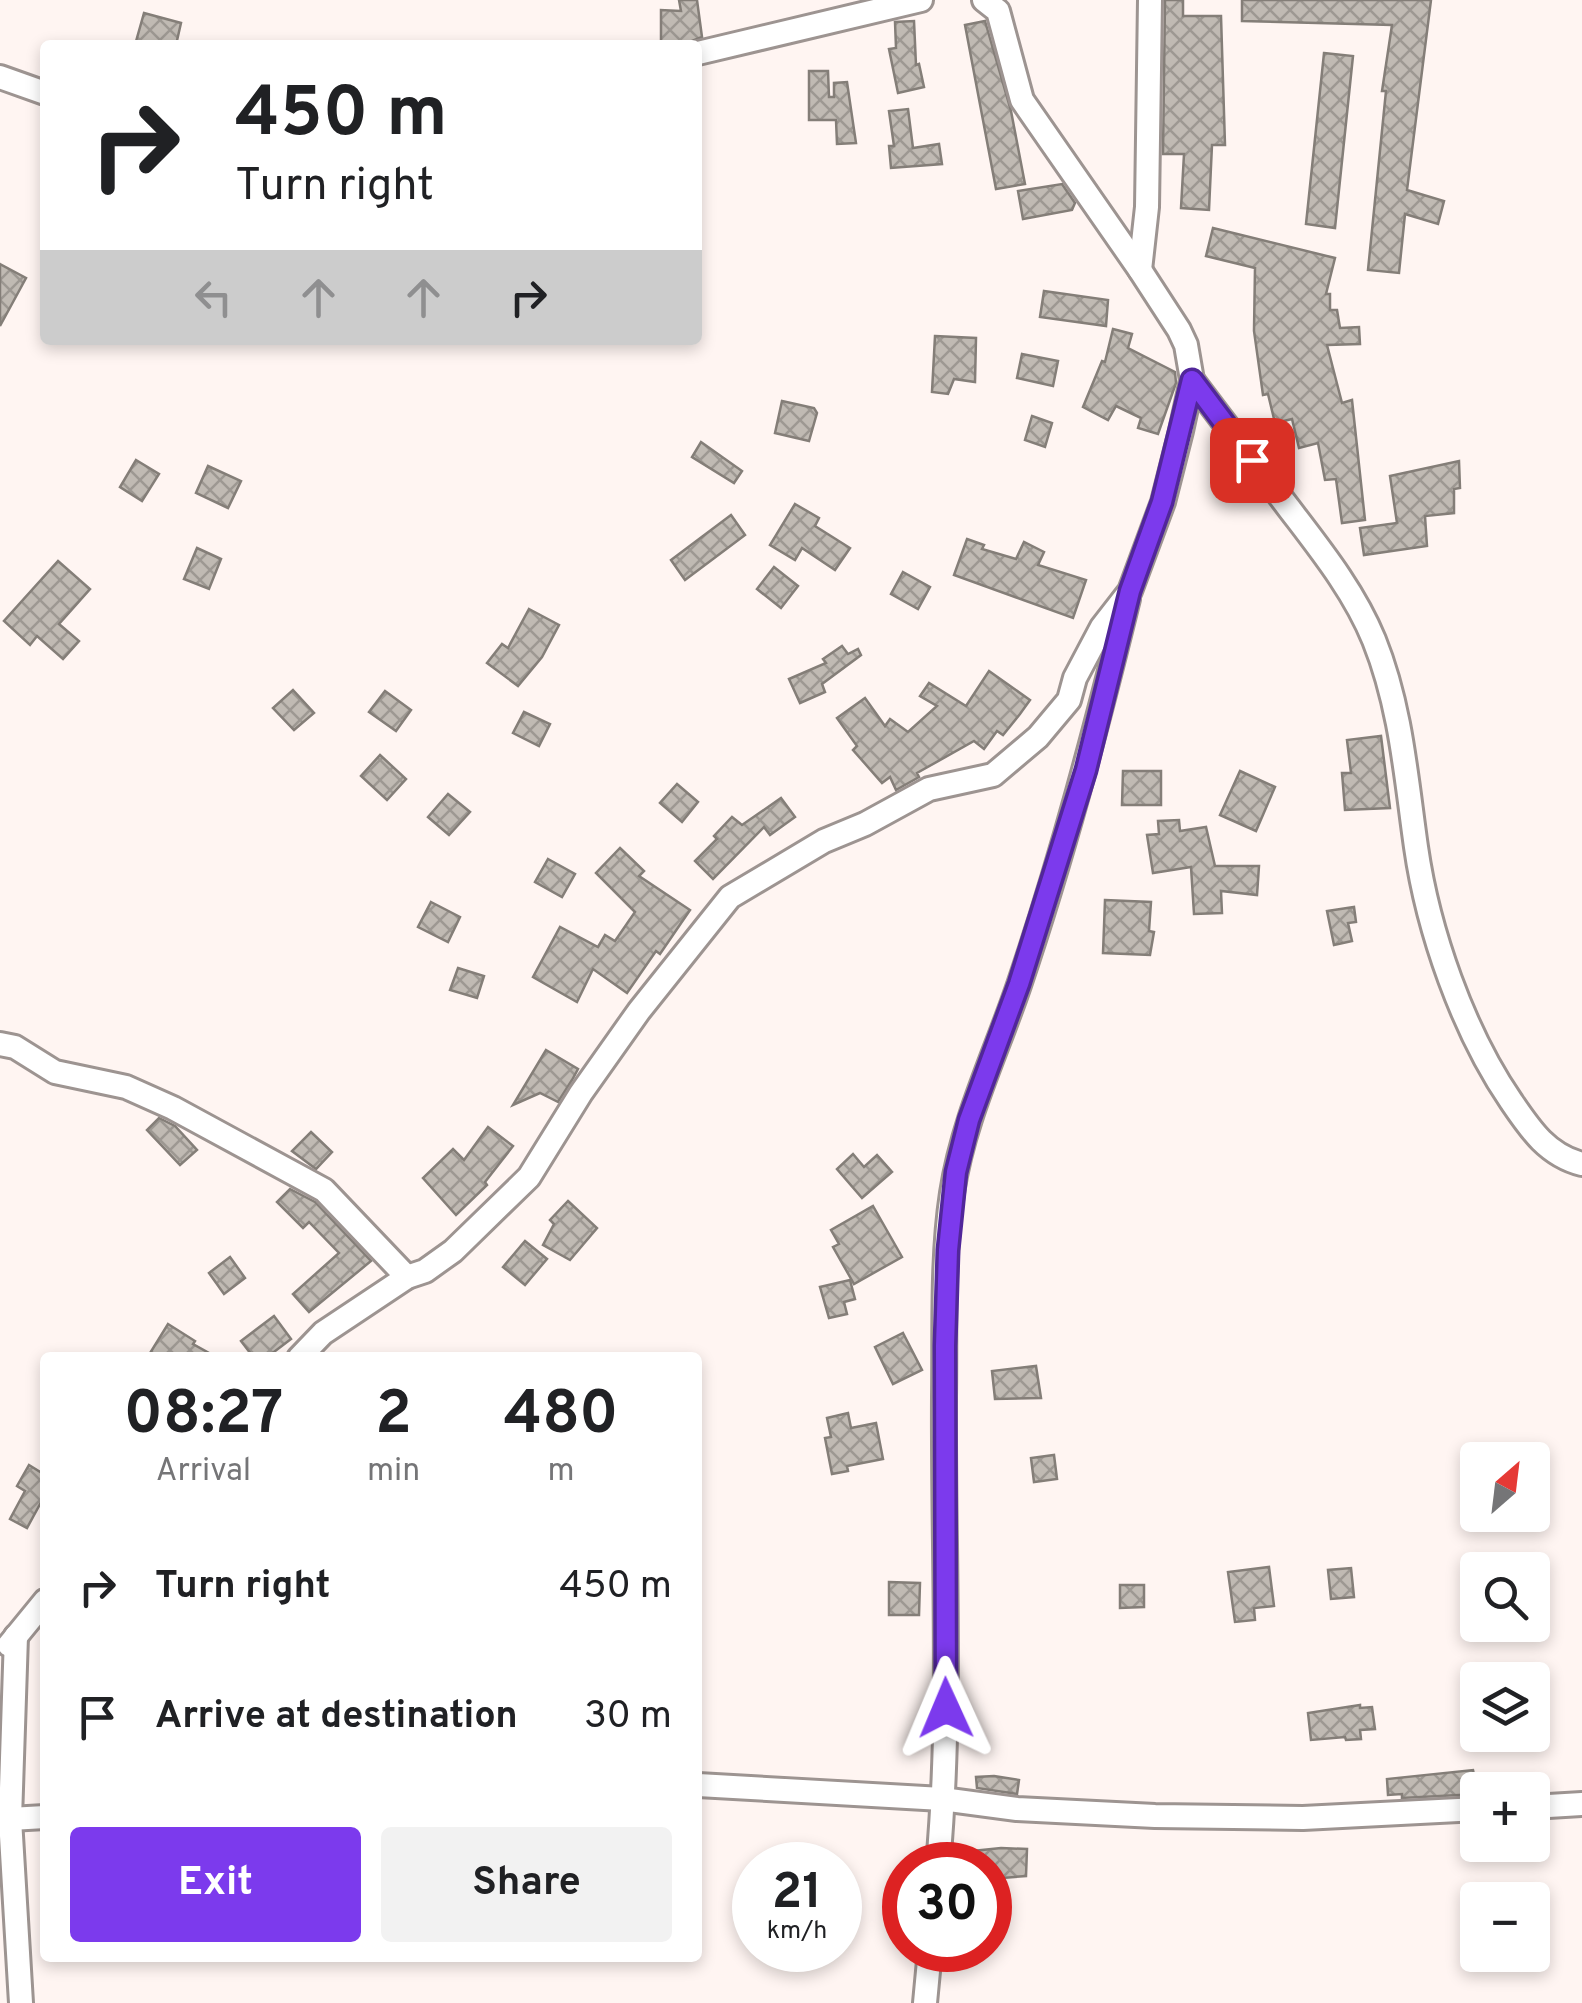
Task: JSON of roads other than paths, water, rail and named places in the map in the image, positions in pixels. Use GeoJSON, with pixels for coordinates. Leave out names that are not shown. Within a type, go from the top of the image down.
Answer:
{"type":"FeatureCollection","features":[{"type":"Feature","properties":{"kind":"street"},"geometry":{"type":"LineString","coordinates":[[702,51],[921,0]]}},
{"type":"Feature","properties":{"kind":"street"},"geometry":{"type":"LineString","coordinates":[[984,0],[998,11],[1022,100],[1180,330],[1192,380],[1352,596],[1374,640],[1397,708],[1428,908],[1461,1006],[1499,1084],[1535,1136],[1559,1156],[1582,1164]]}},
{"type":"Feature","properties":{"kind":"street"},"geometry":{"type":"LineString","coordinates":[[1140,270],[1147,207],[1150,0]]}},
{"type":"Feature","properties":{"kind":"street"},"geometry":{"type":"LineString","coordinates":[[0,77],[40,91]]}},
{"type":"Feature","properties":{"kind":"street"},"geometry":{"type":"LineString","coordinates":[[939,1842],[946,1741],[945,1346],[952,1197],[969,1120],[1019,984],[1086,770],[1130,591],[1162,502],[1192,380]]}},
{"type":"Feature","properties":{"kind":"street"},"geometry":{"type":"LineString","coordinates":[[306,1352],[323,1334],[407,1276],[426,1271],[453,1251],[529,1177],[581,1093],[639,1011],[730,896],[824,841],[929,789],[993,775],[1038,738],[1069,700],[1075,678],[1102,627],[1130,591]]}},
{"type":"Feature","properties":{"kind":"street"},"geometry":{"type":"LineString","coordinates":[[0,1044],[15,1048],[55,1072],[126,1087],[173,1108],[324,1190],[407,1276]]}},
{"type":"Feature","properties":{"kind":"street"},"geometry":{"type":"LineString","coordinates":[[0,1656],[40,1607]]}},
{"type":"Feature","properties":{"kind":"street"},"geometry":{"type":"LineString","coordinates":[[16,1636],[10,1819],[21,2003]]}},
{"type":"Feature","properties":{"kind":"street"},"geometry":{"type":"LineString","coordinates":[[702,1784],[1155,1816],[1303,1818],[1460,1811]]}},
{"type":"Feature","properties":{"kind":"street"},"geometry":{"type":"LineString","coordinates":[[1550,1806],[1582,1804]]}},
{"type":"Feature","properties":{"kind":"street"},"geometry":{"type":"LineString","coordinates":[[10,1819],[40,1817]]}},
{"type":"Feature","properties":{"kind":"street"},"geometry":{"type":"LineString","coordinates":[[925,2003],[928,1972]]}}]}
